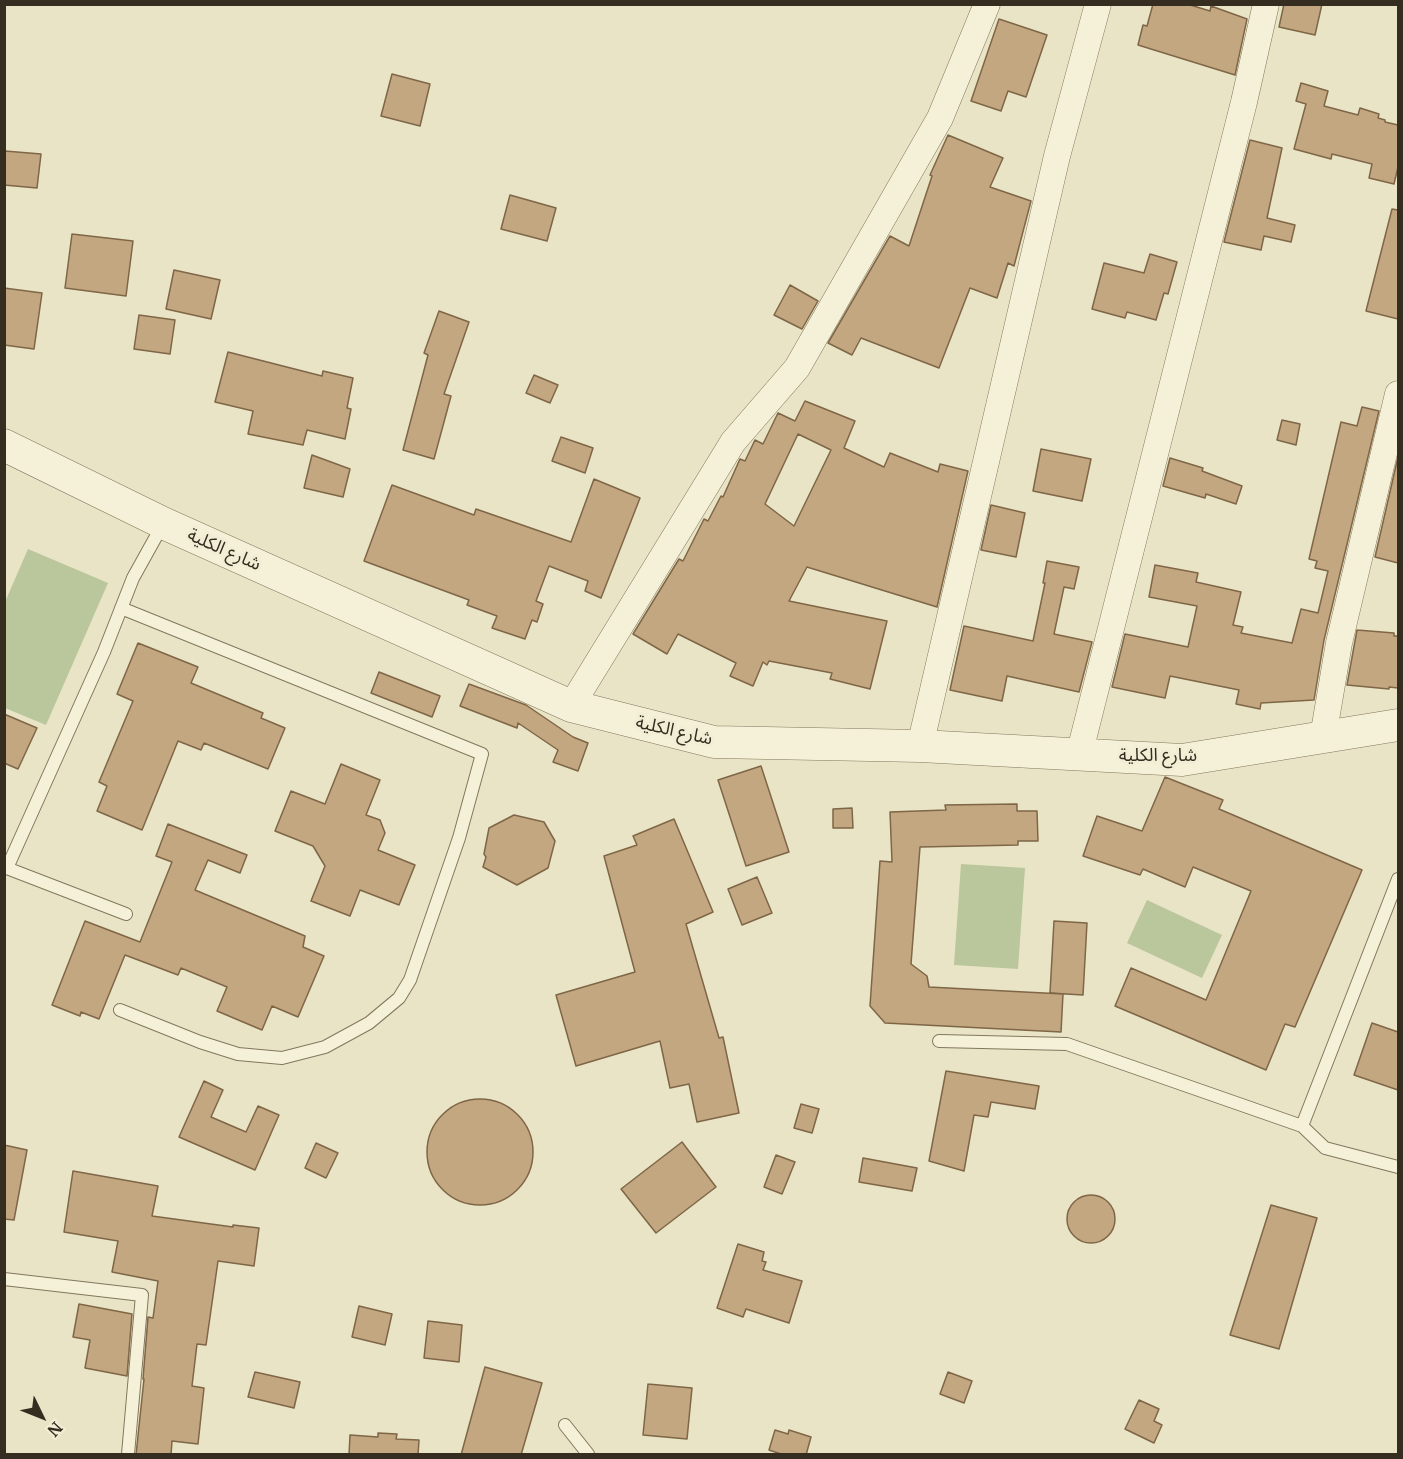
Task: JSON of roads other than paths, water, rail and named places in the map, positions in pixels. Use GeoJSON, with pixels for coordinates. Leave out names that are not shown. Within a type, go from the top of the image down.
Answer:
{"type":"FeatureCollection","features":[{"type":"Feature","properties":{"kind":"street"},"geometry":{"type":"LineString","coordinates":[[571,706],[733,442],[797,368],[940,118],[987,4]]}},
{"type":"Feature","properties":{"kind":"street"},"geometry":{"type":"LineString","coordinates":[[920,746],[1058,156],[1098,4]]}},
{"type":"Feature","properties":{"kind":"street"},"geometry":{"type":"LineString","coordinates":[[1079,755],[1244,102],[1266,4]]}},
{"type":"Feature","properties":{"kind":"street"},"geometry":{"type":"LineString","coordinates":[[1323,737],[1339,643],[1398,394]]}},
{"type":"Feature","properties":{"kind":"street","name":"شارع الكلية"},"geometry":{"type":"LineString","coordinates":[[4,445],[163,523],[571,706],[714,742],[920,746],[1182,760],[1398,725]]}},
{"type":"Feature","properties":{"kind":"lane"},"geometry":{"type":"LineString","coordinates":[[126,914],[6,867],[104,651],[133,578],[163,523]]}},
{"type":"Feature","properties":{"kind":"lane"},"geometry":{"type":"LineString","coordinates":[[120,1010],[238,1054],[282,1058],[325,1047],[369,1023],[399,998],[410,980],[459,838],[482,753],[121,608]]}},
{"type":"Feature","properties":{"kind":"lane"},"geometry":{"type":"LineString","coordinates":[[1302,1126],[1398,879]]}},
{"type":"Feature","properties":{"kind":"lane"},"geometry":{"type":"LineString","coordinates":[[939,1041],[1067,1044],[1302,1126],[1325,1148],[1398,1167]]}},
{"type":"Feature","properties":{"kind":"lane"},"geometry":{"type":"LineString","coordinates":[[4,1279],[142,1295],[128,1455]]}},
{"type":"Feature","properties":{"kind":"lane"},"geometry":{"type":"LineString","coordinates":[[565,1425],[588,1455]]}}]}
